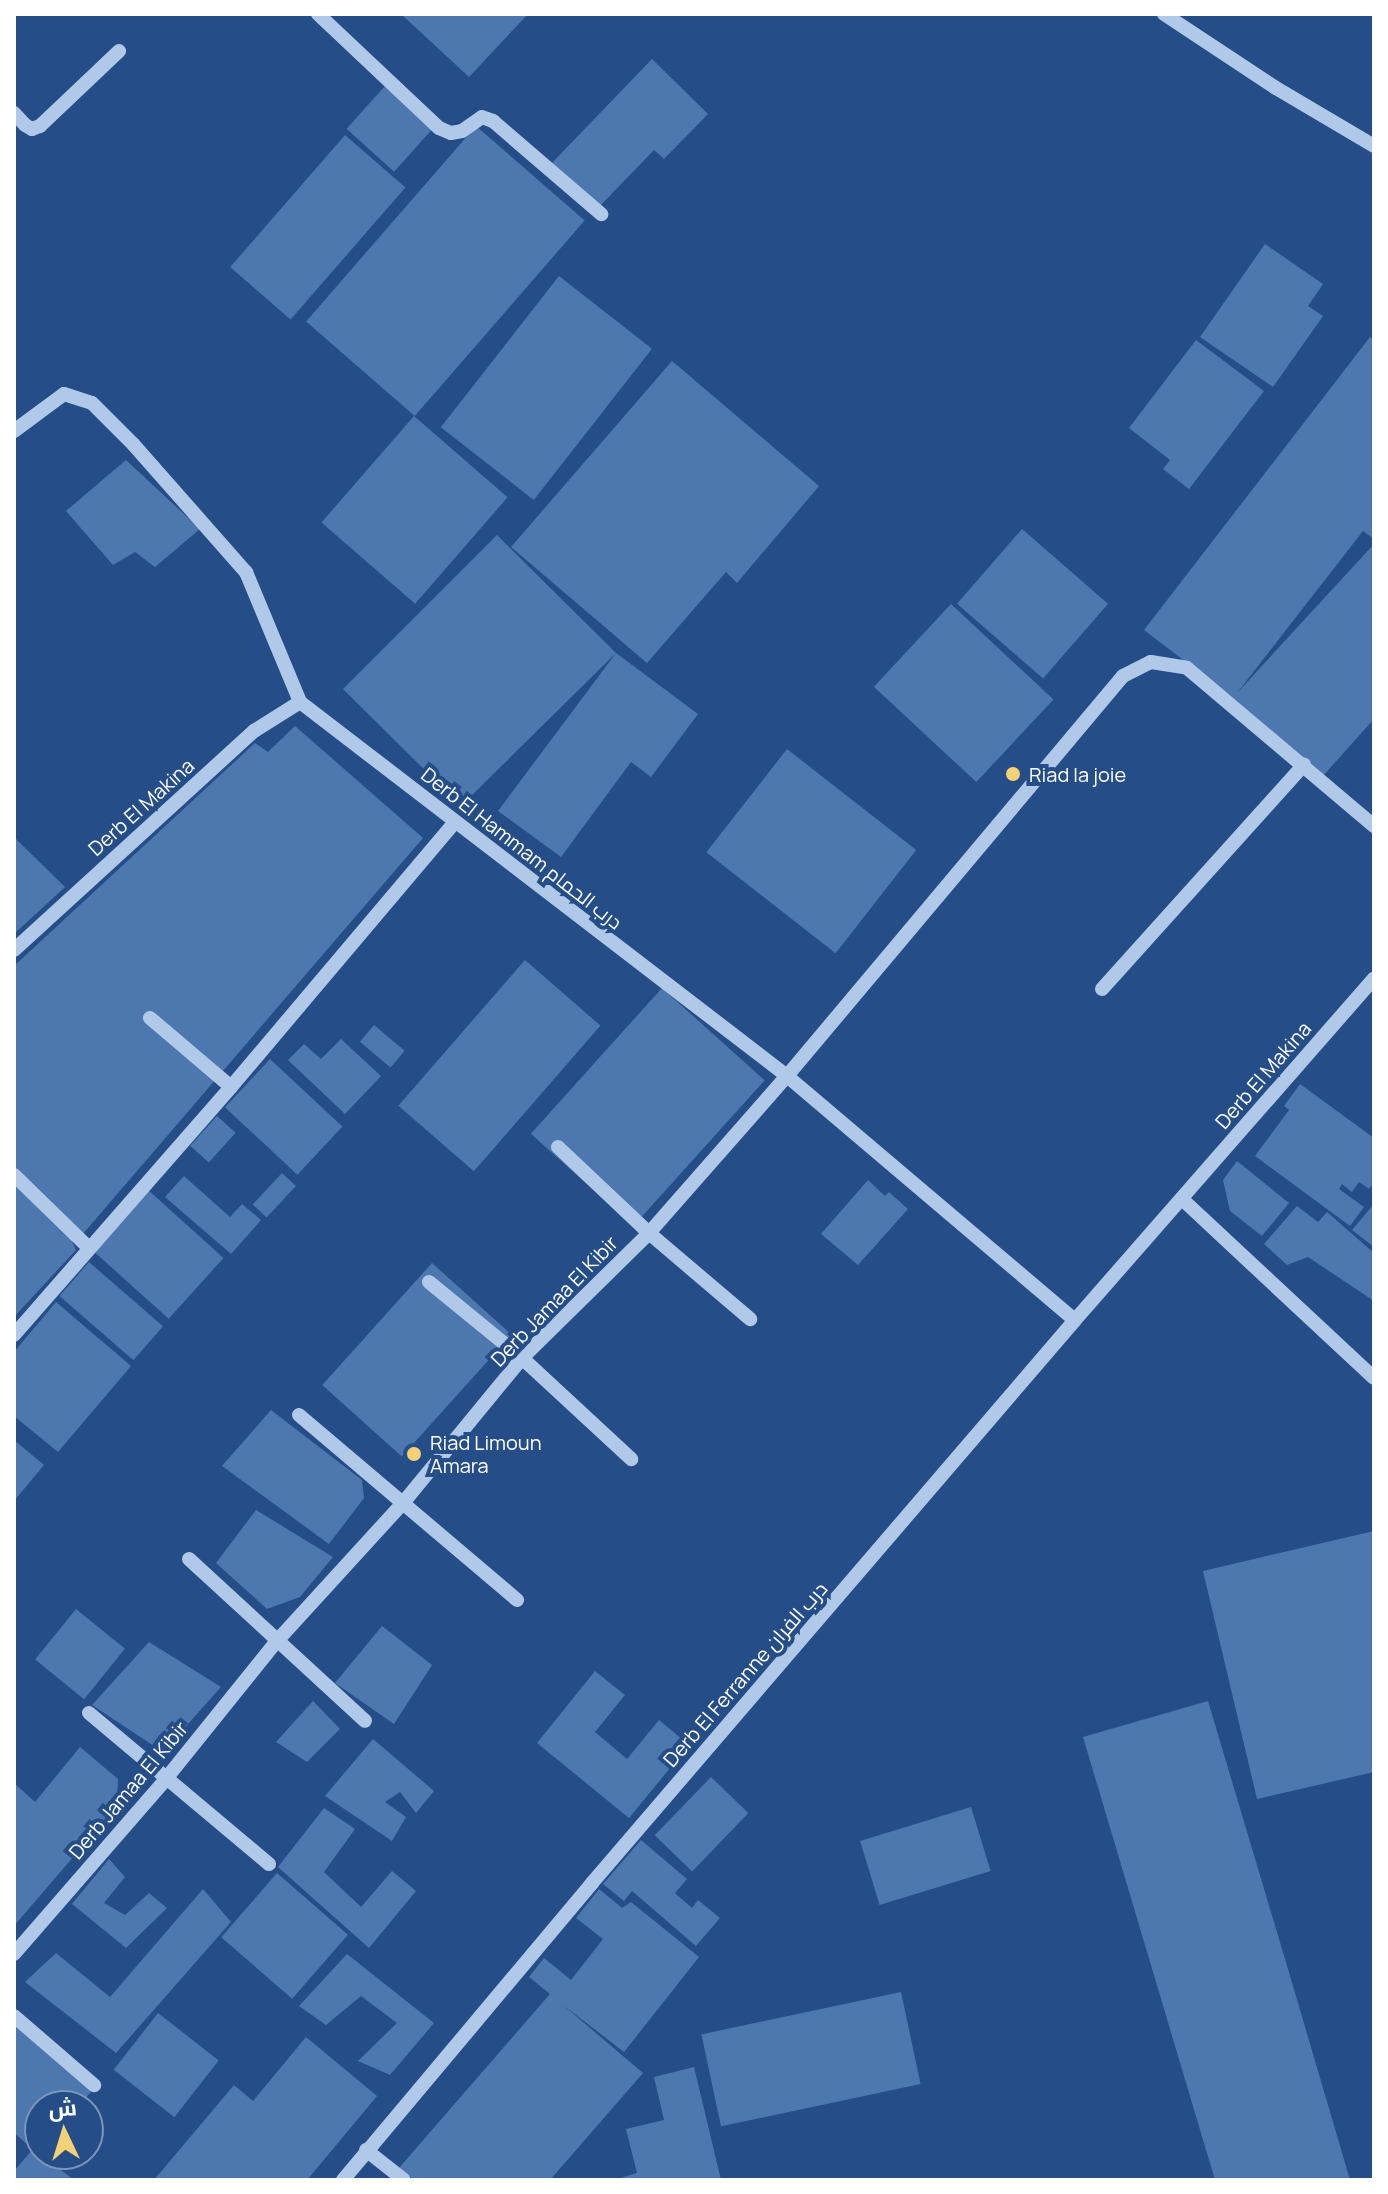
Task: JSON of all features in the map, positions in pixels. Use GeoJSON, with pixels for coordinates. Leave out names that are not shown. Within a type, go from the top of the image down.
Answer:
{"type":"FeatureCollection","features":[{"type":"Feature","properties":{"kind":"street"},"geometry":{"type":"LineString","coordinates":[[318,14],[439,128],[451,133],[462,131],[482,117],[493,121],[601,214]]}},
{"type":"Feature","properties":{"kind":"street"},"geometry":{"type":"LineString","coordinates":[[1164,14],[1276,88],[1374,146]]}},
{"type":"Feature","properties":{"kind":"street"},"geometry":{"type":"LineString","coordinates":[[14,113],[32,129],[40,126],[119,51]]}},
{"type":"Feature","properties":{"kind":"street","name":"Derb El Hammam درب الحمام"},"geometry":{"type":"LineString","coordinates":[[14,431],[64,394],[92,403],[133,444],[246,572],[300,702],[787,1076],[1075,1320]]}},
{"type":"Feature","properties":{"kind":"street","name":"Derb Jamaa El Kibir"},"geometry":{"type":"LineString","coordinates":[[14,1954],[165,1780],[276,1642],[403,1503],[522,1358],[649,1233],[787,1076],[1123,676],[1151,662],[1187,668],[1304,765]]}},
{"type":"Feature","properties":{"kind":"street","name":"Derb El Makina"},"geometry":{"type":"LineString","coordinates":[[14,950],[254,731],[300,702]]}},
{"type":"Feature","properties":{"kind":"street"},"geometry":{"type":"LineString","coordinates":[[1102,989],[1304,765],[1374,826]]}},
{"type":"Feature","properties":{"kind":"street"},"geometry":{"type":"LineString","coordinates":[[14,1335],[231,1087],[455,822]]}},
{"type":"Feature","properties":{"kind":"street","name":"Derb El Makina"},"geometry":{"type":"LineString","coordinates":[[1182,1199],[1374,978]]}},
{"type":"Feature","properties":{"kind":"street"},"geometry":{"type":"LineString","coordinates":[[150,1018],[231,1087]]}},
{"type":"Feature","properties":{"kind":"street"},"geometry":{"type":"LineString","coordinates":[[558,1147],[649,1233],[750,1319]]}},
{"type":"Feature","properties":{"kind":"street"},"geometry":{"type":"LineString","coordinates":[[14,1175],[89,1248]]}},
{"type":"Feature","properties":{"kind":"street"},"geometry":{"type":"LineString","coordinates":[[1182,1199],[1374,1378]]}},
{"type":"Feature","properties":{"kind":"street","name":"Derb El Ferranne درب الفران"},"geometry":{"type":"LineString","coordinates":[[343,2180],[1075,1320],[1182,1199]]}},
{"type":"Feature","properties":{"kind":"street"},"geometry":{"type":"LineString","coordinates":[[429,1282],[522,1358],[631,1459]]}},
{"type":"Feature","properties":{"kind":"street"},"geometry":{"type":"LineString","coordinates":[[299,1415],[517,1600]]}},
{"type":"Feature","properties":{"kind":"street"},"geometry":{"type":"LineString","coordinates":[[189,1559],[365,1721]]}},
{"type":"Feature","properties":{"kind":"street"},"geometry":{"type":"LineString","coordinates":[[89,1713],[165,1780],[269,1864]]}},
{"type":"Feature","properties":{"kind":"street"},"geometry":{"type":"LineString","coordinates":[[14,2016],[94,2085]]}},
{"type":"Feature","properties":{"kind":"street"},"geometry":{"type":"LineString","coordinates":[[366,2150],[404,2180]]}},
{"type":"Feature","properties":{"kind":"building"},"geometry":{"type":"Polygon","coordinates":[[[401,14],[528,14],[469,77],[401,14]]]}},
{"type":"Feature","properties":{"kind":"building"},"geometry":{"type":"Polygon","coordinates":[[[652,59],[708,114],[664,159],[654,150],[597,209],[550,165],[652,59]]]}},
{"type":"Feature","properties":{"kind":"building"},"geometry":{"type":"Polygon","coordinates":[[[386,85],[434,128],[394,172],[347,129],[386,85]]]}},
{"type":"Feature","properties":{"kind":"building"},"geometry":{"type":"Polygon","coordinates":[[[476,126],[585,220],[415,416],[306,321],[476,126]]]}},
{"type":"Feature","properties":{"kind":"building"},"geometry":{"type":"Polygon","coordinates":[[[345,135],[405,187],[291,320],[230,267],[345,135]]]}},
{"type":"Feature","properties":{"kind":"building"},"geometry":{"type":"Polygon","coordinates":[[[1265,244],[1323,284],[1308,306],[1323,316],[1273,387],[1200,337],[1265,244]]]}},
{"type":"Feature","properties":{"kind":"building"},"geometry":{"type":"Polygon","coordinates":[[[559,276],[652,349],[534,500],[441,427],[559,276]]]}},
{"type":"Feature","properties":{"kind":"building"},"geometry":{"type":"Polygon","coordinates":[[[1370,337],[1374,340],[1374,539],[1363,531],[1237,693],[1374,544],[1374,719],[1322,777],[1233,698],[1144,630],[1370,337]]]}},
{"type":"Feature","properties":{"kind":"building"},"geometry":{"type":"Polygon","coordinates":[[[1196,340],[1264,391],[1189,489],[1163,469],[1170,460],[1129,428],[1196,340]]]}},
{"type":"Feature","properties":{"kind":"building"},"geometry":{"type":"Polygon","coordinates":[[[672,361],[819,486],[737,583],[726,572],[647,663],[511,547],[672,361]]]}},
{"type":"Feature","properties":{"kind":"building"},"geometry":{"type":"Polygon","coordinates":[[[414,416],[508,497],[415,604],[321,522],[414,416]]]}},
{"type":"Feature","properties":{"kind":"building"},"geometry":{"type":"Polygon","coordinates":[[[126,460],[200,529],[155,567],[135,552],[113,565],[66,511],[126,460]]]}},
{"type":"Feature","properties":{"kind":"building"},"geometry":{"type":"Polygon","coordinates":[[[1022,529],[1108,604],[1043,679],[957,604],[1022,529]]]}},
{"type":"Feature","properties":{"kind":"building"},"geometry":{"type":"Polygon","coordinates":[[[497,535],[616,653],[461,806],[343,689],[497,535]]]}},
{"type":"Feature","properties":{"kind":"building"},"geometry":{"type":"Polygon","coordinates":[[[951,604],[1053,699],[976,782],[874,687],[951,604]]]}},
{"type":"Feature","properties":{"kind":"building"},"geometry":{"type":"Polygon","coordinates":[[[616,653],[698,714],[651,777],[631,762],[561,857],[498,811],[616,653]]]}},
{"type":"Feature","properties":{"kind":"building"},"geometry":{"type":"Polygon","coordinates":[[[295,726],[423,838],[82,1235],[14,1171],[14,966],[255,743],[268,752],[295,726]]]}},
{"type":"Feature","properties":{"kind":"building"},"geometry":{"type":"Polygon","coordinates":[[[787,749],[916,850],[836,953],[706,852],[787,749]]]}},
{"type":"Feature","properties":{"kind":"building"},"geometry":{"type":"Polygon","coordinates":[[[14,837],[65,887],[14,934],[14,837]]]}},
{"type":"Feature","properties":{"kind":"building"},"geometry":{"type":"Polygon","coordinates":[[[525,960],[600,1026],[474,1171],[398,1106],[525,960]]]}},
{"type":"Feature","properties":{"kind":"building"},"geometry":{"type":"Polygon","coordinates":[[[662,988],[765,1080],[633,1226],[531,1134],[662,988]]]}},
{"type":"Feature","properties":{"kind":"building"},"geometry":{"type":"Polygon","coordinates":[[[374,1025],[405,1051],[391,1068],[360,1042],[374,1025]]]}},
{"type":"Feature","properties":{"kind":"building"},"geometry":{"type":"Polygon","coordinates":[[[341,1039],[381,1076],[345,1114],[288,1060],[304,1044],[321,1059],[341,1039]]]}},
{"type":"Feature","properties":{"kind":"building"},"geometry":{"type":"Polygon","coordinates":[[[270,1059],[342,1127],[297,1175],[225,1107],[270,1059]]]}},
{"type":"Feature","properties":{"kind":"building"},"geometry":{"type":"Polygon","coordinates":[[[1300,1084],[1374,1138],[1374,1183],[1369,1189],[1359,1182],[1352,1192],[1342,1184],[1339,1189],[1364,1207],[1350,1226],[1255,1156],[1289,1110],[1284,1106],[1300,1084]]]}},
{"type":"Feature","properties":{"kind":"building"},"geometry":{"type":"Polygon","coordinates":[[[217,1116],[236,1133],[209,1162],[190,1146],[217,1116]]]}},
{"type":"Feature","properties":{"kind":"building"},"geometry":{"type":"Polygon","coordinates":[[[1237,1161],[1289,1203],[1262,1236],[1230,1211],[1223,1180],[1237,1161]]]}},
{"type":"Feature","properties":{"kind":"building"},"geometry":{"type":"Polygon","coordinates":[[[282,1173],[296,1186],[267,1217],[253,1204],[282,1173]]]}},
{"type":"Feature","properties":{"kind":"building"},"geometry":{"type":"Polygon","coordinates":[[[184,1176],[230,1217],[242,1204],[261,1220],[231,1254],[165,1197],[184,1176]]]}},
{"type":"Feature","properties":{"kind":"building"},"geometry":{"type":"Polygon","coordinates":[[[14,1179],[68,1233],[76,1250],[14,1317],[14,1179]]]}},
{"type":"Feature","properties":{"kind":"building"},"geometry":{"type":"Polygon","coordinates":[[[868,1180],[885,1196],[889,1192],[908,1209],[858,1265],[821,1234],[868,1180]]]}},
{"type":"Feature","properties":{"kind":"building"},"geometry":{"type":"Polygon","coordinates":[[[147,1189],[224,1258],[169,1319],[92,1250],[147,1189]]]}},
{"type":"Feature","properties":{"kind":"building"},"geometry":{"type":"Polygon","coordinates":[[[1374,1204],[1374,1247],[1352,1230],[1374,1204]]]}},
{"type":"Feature","properties":{"kind":"building"},"geometry":{"type":"Polygon","coordinates":[[[1297,1206],[1318,1222],[1327,1212],[1374,1253],[1374,1301],[1308,1257],[1287,1265],[1264,1244],[1297,1206]]]}},
{"type":"Feature","properties":{"kind":"building"},"geometry":{"type":"Polygon","coordinates":[[[89,1262],[163,1326],[133,1360],[59,1296],[89,1262]]]}},
{"type":"Feature","properties":{"kind":"building"},"geometry":{"type":"Polygon","coordinates":[[[432,1263],[512,1335],[402,1456],[322,1385],[432,1263]]]}},
{"type":"Feature","properties":{"kind":"building"},"geometry":{"type":"Polygon","coordinates":[[[56,1302],[131,1366],[58,1452],[14,1416],[14,1352],[56,1302]]]}},
{"type":"Feature","properties":{"kind":"building"},"geometry":{"type":"Polygon","coordinates":[[[271,1410],[362,1480],[364,1498],[329,1544],[222,1466],[271,1410]]]}},
{"type":"Feature","properties":{"kind":"building"},"geometry":{"type":"Polygon","coordinates":[[[14,1440],[44,1465],[14,1501],[14,1440]]]}},
{"type":"Feature","properties":{"kind":"building"},"geometry":{"type":"Polygon","coordinates":[[[256,1510],[333,1557],[300,1597],[267,1609],[216,1563],[256,1510]]]}},
{"type":"Feature","properties":{"kind":"building"},"geometry":{"type":"Polygon","coordinates":[[[1374,1531],[1374,1772],[1257,1799],[1203,1571],[1374,1531]]]}},
{"type":"Feature","properties":{"kind":"building"},"geometry":{"type":"Polygon","coordinates":[[[76,1609],[125,1649],[84,1699],[35,1660],[76,1609]]]}},
{"type":"Feature","properties":{"kind":"building"},"geometry":{"type":"Polygon","coordinates":[[[382,1626],[432,1665],[394,1724],[335,1683],[382,1626]]]}},
{"type":"Feature","properties":{"kind":"building"},"geometry":{"type":"Polygon","coordinates":[[[149,1642],[221,1687],[163,1752],[92,1705],[149,1642]]]}},
{"type":"Feature","properties":{"kind":"building"},"geometry":{"type":"Polygon","coordinates":[[[595,1671],[625,1695],[595,1732],[627,1759],[659,1720],[689,1745],[629,1818],[537,1743],[595,1671]]]}},
{"type":"Feature","properties":{"kind":"building"},"geometry":{"type":"Polygon","coordinates":[[[313,1701],[340,1729],[307,1762],[276,1742],[313,1701]]]}},
{"type":"Feature","properties":{"kind":"building"},"geometry":{"type":"Polygon","coordinates":[[[1208,1701],[1350,2180],[1215,2180],[1083,1737],[1208,1701]]]}},
{"type":"Feature","properties":{"kind":"building"},"geometry":{"type":"Polygon","coordinates":[[[373,1739],[434,1791],[416,1813],[400,1792],[385,1802],[406,1817],[392,1841],[325,1796],[373,1739]]]}},
{"type":"Feature","properties":{"kind":"building"},"geometry":{"type":"Polygon","coordinates":[[[80,1747],[118,1779],[117,1806],[14,1926],[14,1783],[35,1802],[80,1747]]]}},
{"type":"Feature","properties":{"kind":"building"},"geometry":{"type":"Polygon","coordinates":[[[711,1777],[748,1813],[692,1871],[655,1835],[711,1777]]]}},
{"type":"Feature","properties":{"kind":"building"},"geometry":{"type":"Polygon","coordinates":[[[971,1807],[991,1871],[880,1905],[860,1841],[971,1807]]]}},
{"type":"Feature","properties":{"kind":"building"},"geometry":{"type":"Polygon","coordinates":[[[324,1808],[355,1829],[324,1872],[361,1907],[392,1871],[416,1891],[369,1948],[278,1867],[324,1808]]]}},
{"type":"Feature","properties":{"kind":"building"},"geometry":{"type":"Polygon","coordinates":[[[641,1840],[687,1879],[675,1893],[692,1908],[698,1900],[720,1918],[696,1946],[632,1891],[624,1901],[603,1884],[641,1840]]]}},
{"type":"Feature","properties":{"kind":"building"},"geometry":{"type":"Polygon","coordinates":[[[109,1859],[125,1877],[104,1903],[125,1915],[149,1893],[167,1908],[126,1948],[72,1904],[109,1859]]]}},
{"type":"Feature","properties":{"kind":"building"},"geometry":{"type":"Polygon","coordinates":[[[277,1873],[348,1935],[292,1999],[221,1937],[277,1873]]]}},
{"type":"Feature","properties":{"kind":"building"},"geometry":{"type":"Polygon","coordinates":[[[203,1889],[231,1922],[116,2053],[25,1982],[56,1953],[110,1997],[203,1889]]]}},
{"type":"Feature","properties":{"kind":"building"},"geometry":{"type":"Polygon","coordinates":[[[599,1889],[622,1908],[631,1902],[699,1957],[624,2052],[563,2005],[643,2073],[550,2180],[414,2180],[399,2168],[550,1994],[529,1977],[544,1958],[571,1980],[603,1939],[576,1918],[599,1889]]]}},
{"type":"Feature","properties":{"kind":"building"},"geometry":{"type":"Polygon","coordinates":[[[347,1954],[434,2023],[390,2075],[358,2061],[397,2023],[361,1996],[326,2025],[299,2006],[347,1954]]]}},
{"type":"Feature","properties":{"kind":"building"},"geometry":{"type":"Polygon","coordinates":[[[901,1992],[921,2084],[721,2126],[701,2034],[901,1992]]]}},
{"type":"Feature","properties":{"kind":"building"},"geometry":{"type":"Polygon","coordinates":[[[158,2013],[219,2060],[174,2117],[114,2070],[158,2013]]]}},
{"type":"Feature","properties":{"kind":"building"},"geometry":{"type":"Polygon","coordinates":[[[14,2024],[91,2090],[24,2090],[24,2141],[14,2133],[14,2024]]]}},
{"type":"Feature","properties":{"kind":"building"},"geometry":{"type":"Polygon","coordinates":[[[306,2037],[377,2096],[307,2180],[154,2180],[234,2085],[253,2101],[306,2037]]]}},
{"type":"Feature","properties":{"kind":"building"},"geometry":{"type":"Polygon","coordinates":[[[694,2067],[721,2180],[614,2180],[637,2173],[626,2129],[664,2120],[654,2077],[694,2067]]]}},
{"type":"Feature","properties":{"kind":"building"},"geometry":{"type":"Polygon","coordinates":[[[24,2159],[24,2170],[61,2170],[74,2180],[14,2180],[14,2171],[24,2159]]]}},
{"type":"Feature","properties":{"kind":"place","name":"Riad la joie"},"geometry":{"type":"Point","coordinates":[1013,774]}},
{"type":"Feature","properties":{"kind":"place","name":"Riad Limoun Amara"},"geometry":{"type":"Point","coordinates":[414,1454]}}]}
